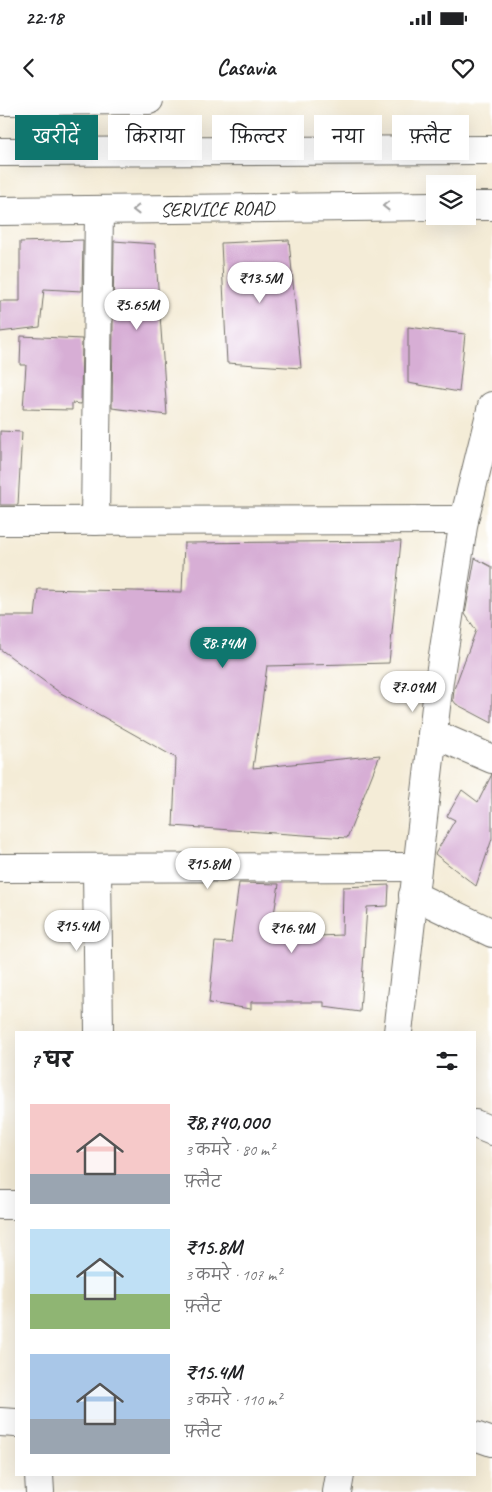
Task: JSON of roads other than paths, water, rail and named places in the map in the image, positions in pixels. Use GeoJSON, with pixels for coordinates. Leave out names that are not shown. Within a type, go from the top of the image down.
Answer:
{"type":"FeatureCollection","features":[{"type":"Feature","properties":{"kind":"main road"},"geometry":{"type":"LineString","coordinates":[[0,101],[149,100]]}},
{"type":"Feature","properties":{"kind":"main road"},"geometry":{"type":"LineString","coordinates":[[0,152],[492,150]]}},
{"type":"Feature","properties":{"kind":"main road","name":"SERVICE ROAD"},"geometry":{"type":"LineString","coordinates":[[0,211],[426,206]]}},
{"type":"Feature","properties":{"kind":"main road"},"geometry":{"type":"LineString","coordinates":[[476,206],[492,206]]}},
{"type":"Feature","properties":{"kind":"main road"},"geometry":{"type":"LineString","coordinates":[[95,521],[99,210]]}},
{"type":"Feature","properties":{"kind":"main road"},"geometry":{"type":"LineString","coordinates":[[398,1031],[432,732],[464,520],[492,406]]}},
{"type":"Feature","properties":{"kind":"main road"},"geometry":{"type":"LineString","coordinates":[[0,522],[464,520]]}},
{"type":"Feature","properties":{"kind":"main road"},"geometry":{"type":"LineString","coordinates":[[432,732],[492,759]]}},
{"type":"Feature","properties":{"kind":"main road"},"geometry":{"type":"LineString","coordinates":[[0,868],[97,870],[417,867]]}},
{"type":"Feature","properties":{"kind":"main road"},"geometry":{"type":"LineString","coordinates":[[97,870],[100,1031]]}},
{"type":"Feature","properties":{"kind":"main road"},"geometry":{"type":"LineString","coordinates":[[413,895],[492,933]]}},
{"type":"Feature","properties":{"kind":"main road"},"geometry":{"type":"LineString","coordinates":[[476,1124],[492,1131]]}},
{"type":"Feature","properties":{"kind":"main road"},"geometry":{"type":"LineString","coordinates":[[0,1206],[15,1206]]}},
{"type":"Feature","properties":{"kind":"main road"},"geometry":{"type":"LineString","coordinates":[[0,1422],[15,1423]]}},
{"type":"Feature","properties":{"kind":"main road"},"geometry":{"type":"LineString","coordinates":[[476,1436],[492,1442]]}},
{"type":"Feature","properties":{"kind":"main road"},"geometry":{"type":"LineString","coordinates":[[39,1476],[40,1492]]}},
{"type":"Feature","properties":{"kind":"main road"},"geometry":{"type":"LineString","coordinates":[[337,1492],[340,1476]]}}]}
